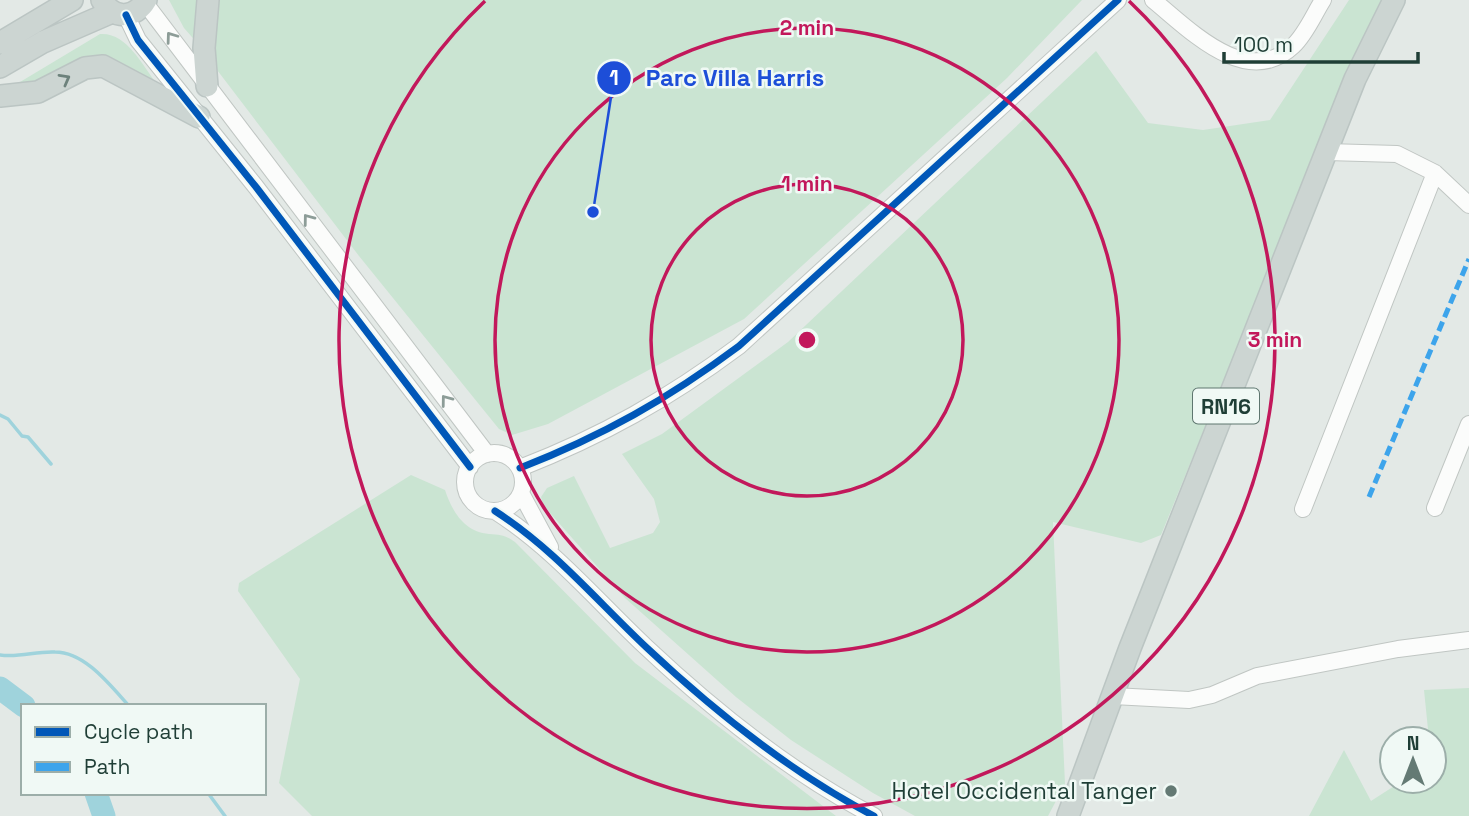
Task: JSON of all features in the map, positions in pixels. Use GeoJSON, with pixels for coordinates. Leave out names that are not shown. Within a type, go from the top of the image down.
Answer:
{"type":"FeatureCollection","features":[{"type":"Feature","properties":{"kind":"main road"},"geometry":{"type":"LineString","coordinates":[[0,43],[72,0]]}},
{"type":"Feature","properties":{"kind":"main road"},"geometry":{"type":"LineString","coordinates":[[207,86],[204,48],[208,0]]}},
{"type":"Feature","properties":{"kind":"main road","name":"RN16"},"geometry":{"type":"LineString","coordinates":[[1068,816],[1355,79],[1394,0]]}},
{"type":"Feature","properties":{"kind":"main road"},"geometry":{"type":"LineString","coordinates":[[0,66],[114,9],[139,10],[145,1]]}},
{"type":"Feature","properties":{"kind":"main road"},"geometry":{"type":"LineString","coordinates":[[0,96],[38,92],[85,68],[103,66],[199,117]]}},
{"type":"Feature","properties":{"kind":"street"},"geometry":{"type":"LineString","coordinates":[[520,468],[578,445],[635,417],[688,384],[738,346],[1118,0]]}},
{"type":"Feature","properties":{"kind":"street"},"geometry":{"type":"LineString","coordinates":[[1153,0],[1224,55],[1257,60],[1275,58],[1294,45],[1323,0]]}},
{"type":"Feature","properties":{"kind":"street"},"geometry":{"type":"LineString","coordinates":[[145,1],[487,454]]}},
{"type":"Feature","properties":{"kind":"street"},"geometry":{"type":"LineString","coordinates":[[114,9],[256,187],[470,467]]}},
{"type":"Feature","properties":{"kind":"street"},"geometry":{"type":"LineString","coordinates":[[1327,152],[1397,154],[1435,173],[1469,205]]}},
{"type":"Feature","properties":{"kind":"street"},"geometry":{"type":"LineString","coordinates":[[1303,509],[1435,173]]}},
{"type":"Feature","properties":{"kind":"street"},"geometry":{"type":"LineString","coordinates":[[1435,508],[1469,424]]}},
{"type":"Feature","properties":{"kind":"street"},"geometry":{"type":"LineString","coordinates":[[555,555],[522,493],[523,478],[520,468],[507,456],[487,454],[470,467],[465,480],[467,493],[476,505],[495,511],[555,555],[600,603],[697,692],[803,772],[874,816]]}},
{"type":"Feature","properties":{"kind":"street"},"geometry":{"type":"LineString","coordinates":[[495,511],[508,508],[522,493]]}},
{"type":"Feature","properties":{"kind":"street"},"geometry":{"type":"LineString","coordinates":[[1113,696],[1189,700],[1212,695],[1256,676],[1398,649],[1469,640]]}},
{"type":"Feature","properties":{"kind":"green space"},"geometry":{"type":"Polygon","coordinates":[[[169,0],[204,0],[199,45],[184,28],[169,0]]]}},
{"type":"Feature","properties":{"kind":"green space"},"geometry":{"type":"Polygon","coordinates":[[[217,0],[1082,0],[1007,78],[744,319],[548,424],[512,435],[499,429],[359,256],[214,66],[211,38],[217,0]]]}},
{"type":"Feature","properties":{"kind":"green space"},"geometry":{"type":"Polygon","coordinates":[[[1349,0],[1386,0],[1348,76],[1161,535],[1141,543],[1053,522],[1065,784],[1048,816],[915,816],[873,793],[791,740],[736,697],[625,598],[543,505],[541,497],[547,488],[574,476],[610,548],[653,533],[660,522],[654,499],[622,454],[662,434],[788,342],[1096,51],[1148,123],[1203,130],[1270,120],[1349,0]]]}},
{"type":"Feature","properties":{"kind":"green space"},"geometry":{"type":"Polygon","coordinates":[[[100,34],[118,38],[126,44],[157,84],[118,65],[5,91],[100,34]]]}},
{"type":"Feature","properties":{"kind":"green space"},"geometry":{"type":"Polygon","coordinates":[[[411,475],[445,490],[455,513],[466,525],[515,542],[635,663],[836,816],[312,816],[279,783],[300,679],[238,591],[239,583],[411,475]]]}},
{"type":"Feature","properties":{"kind":"green space"},"geometry":{"type":"Polygon","coordinates":[[[1469,688],[1469,816],[1309,816],[1344,750],[1371,801],[1380,795],[1448,795],[1448,725],[1428,725],[1424,690],[1469,688]]]}},
{"type":"Feature","properties":{"kind":"waterway"},"geometry":{"type":"LineString","coordinates":[[0,415],[8,419],[22,436],[28,437],[51,464]]}},
{"type":"Feature","properties":{"kind":"waterway"},"geometry":{"type":"LineString","coordinates":[[0,655],[55,652],[77,657],[96,671],[127,704]]}},
{"type":"Feature","properties":{"kind":"waterway"},"geometry":{"type":"LineString","coordinates":[[0,688],[21,704]]}},
{"type":"Feature","properties":{"kind":"waterway"},"geometry":{"type":"LineString","coordinates":[[97,795],[104,816]]}},
{"type":"Feature","properties":{"kind":"waterway"},"geometry":{"type":"LineString","coordinates":[[209,795],[225,816]]}},
{"type":"Feature","properties":{"kind":"marked path"},"geometry":{"type":"LineString","coordinates":[[1369,497],[1469,259]]}},
{"type":"Feature","properties":{"kind":"cycle path"},"geometry":{"type":"LineString","coordinates":[[520,468],[579,443],[634,415],[739,346],[1118,0]]}},
{"type":"Feature","properties":{"kind":"cycle path"},"geometry":{"type":"LineString","coordinates":[[126,15],[138,40],[256,187],[470,467]]}},
{"type":"Feature","properties":{"kind":"cycle path"},"geometry":{"type":"LineString","coordinates":[[495,511],[555,558],[646,647],[726,717],[783,760],[874,816]]}},
{"type":"Feature","properties":{"kind":"place","name":"Parc Villa Harris"},"geometry":{"type":"Point","coordinates":[593,212]}},
{"type":"Feature","properties":{"kind":"place","name":"Hotel Occidental Tanger"},"geometry":{"type":"Point","coordinates":[1171,791]}}]}
